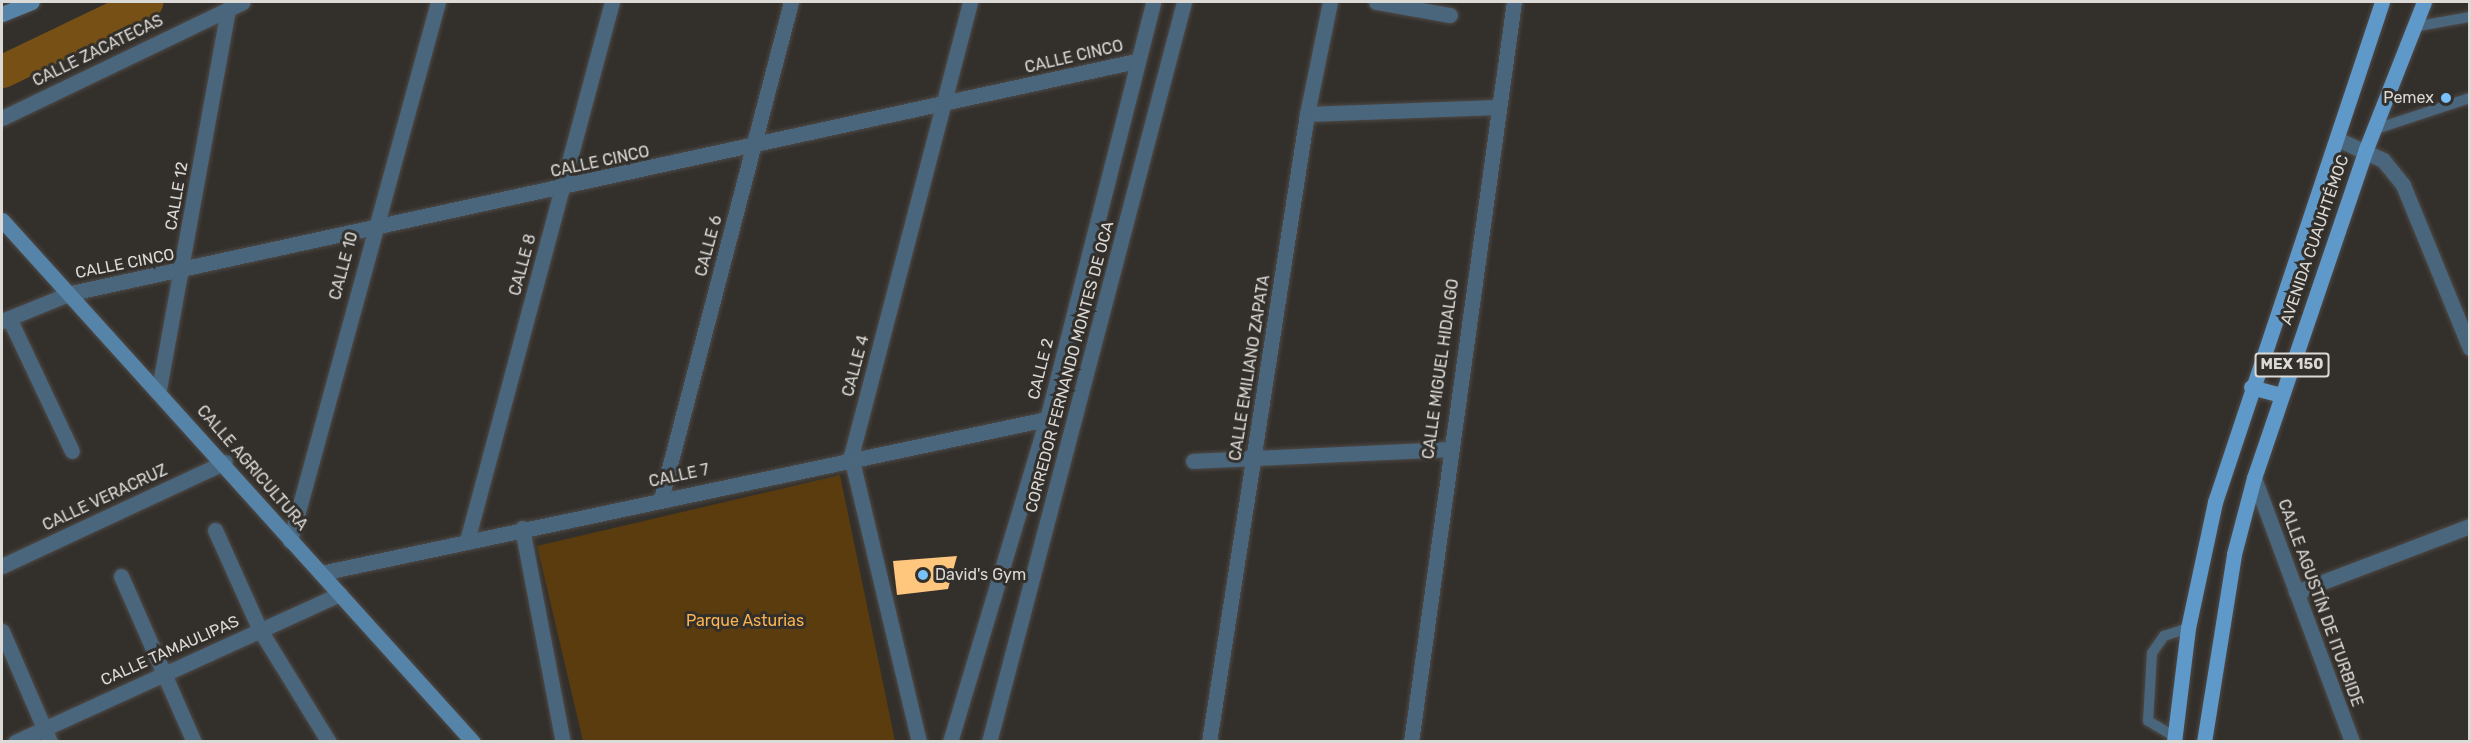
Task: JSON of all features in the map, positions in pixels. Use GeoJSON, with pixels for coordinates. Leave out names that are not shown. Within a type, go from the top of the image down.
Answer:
{"type":"FeatureCollection","features":[{"type":"Feature","properties":{"kind":"main road","name":"MEX 150"},"geometry":{"type":"LineString","coordinates":[[2175,739],[2188,628],[2215,502],[2251,387],[2382,2]]}},
{"type":"Feature","properties":{"kind":"main road","name":"AVENIDA CUAUHTÉMOC"},"geometry":{"type":"LineString","coordinates":[[2204,741],[2234,554],[2254,478],[2366,149],[2424,2]]}},
{"type":"Feature","properties":{"kind":"main road"},"geometry":{"type":"LineString","coordinates":[[2251,387],[2281,395]]}},
{"type":"Feature","properties":{"kind":"street"},"geometry":{"type":"LineString","coordinates":[[2,14],[32,2]]}},
{"type":"Feature","properties":{"kind":"street","name":"CALLE ZACATECAS"},"geometry":{"type":"LineString","coordinates":[[2,118],[243,2]]}},
{"type":"Feature","properties":{"kind":"street","name":"CALLE 10"},"geometry":{"type":"LineString","coordinates":[[290,541],[372,231],[438,2]]}},
{"type":"Feature","properties":{"kind":"street","name":"CALLE 8"},"geometry":{"type":"LineString","coordinates":[[468,537],[612,2]]}},
{"type":"Feature","properties":{"kind":"street","name":"CALLE 6"},"geometry":{"type":"LineString","coordinates":[[662,499],[791,2]]}},
{"type":"Feature","properties":{"kind":"street","name":"CALLE 4"},"geometry":{"type":"LineString","coordinates":[[920,741],[851,456],[945,106],[970,2]]}},
{"type":"Feature","properties":{"kind":"street","name":"CALLE 2"},"geometry":{"type":"LineString","coordinates":[[950,741],[1047,419],[1136,61],[1153,2]]}},
{"type":"Feature","properties":{"kind":"street","name":"CORREDOR FERNANDO MONTES DE OCA"},"geometry":{"type":"LineString","coordinates":[[989,741],[1184,2]]}},
{"type":"Feature","properties":{"kind":"street","name":"CALLE EMILIANO ZAPATA"},"geometry":{"type":"LineString","coordinates":[[1209,741],[1307,114],[1330,2]]}},
{"type":"Feature","properties":{"kind":"street"},"geometry":{"type":"LineString","coordinates":[[1376,2],[1450,15]]}},
{"type":"Feature","properties":{"kind":"street","name":"CALLE MIGUEL HIDALGO"},"geometry":{"type":"LineString","coordinates":[[1411,741],[1448,449],[1514,2]]}},
{"type":"Feature","properties":{"kind":"street","name":"CALLE 12"},"geometry":{"type":"LineString","coordinates":[[159,389],[228,9]]}},
{"type":"Feature","properties":{"kind":"street","name":"CALLE CINCO"},"geometry":{"type":"LineString","coordinates":[[5,319],[71,293],[372,231],[945,106],[1136,61]]}},
{"type":"Feature","properties":{"kind":"street"},"geometry":{"type":"LineString","coordinates":[[1307,114],[1497,107]]}},
{"type":"Feature","properties":{"kind":"street"},"geometry":{"type":"LineString","coordinates":[[2337,139],[2366,149],[2384,160],[2403,185],[2469,348]]}},
{"type":"Feature","properties":{"kind":"street","name":"CALLE AGRICULTURA"},"geometry":{"type":"LineString","coordinates":[[2,220],[225,462],[290,541],[473,741]]}},
{"type":"Feature","properties":{"kind":"street"},"geometry":{"type":"LineString","coordinates":[[5,319],[72,451]]}},
{"type":"Feature","properties":{"kind":"street","name":"CALLE 7"},"geometry":{"type":"LineString","coordinates":[[321,573],[468,537],[662,499],[851,456],[1047,419]]}},
{"type":"Feature","properties":{"kind":"street"},"geometry":{"type":"LineString","coordinates":[[1193,461],[1254,460],[1448,449]]}},
{"type":"Feature","properties":{"kind":"street","name":"CALLE VERACRUZ"},"geometry":{"type":"LineString","coordinates":[[2,566],[225,462]]}},
{"type":"Feature","properties":{"kind":"street","name":"CALLE AGUSTÍN DE ITURBIDE"},"geometry":{"type":"LineString","coordinates":[[2254,478],[2352,741]]}},
{"type":"Feature","properties":{"kind":"street"},"geometry":{"type":"LineString","coordinates":[[2296,592],[2469,526]]}},
{"type":"Feature","properties":{"kind":"street"},"geometry":{"type":"LineString","coordinates":[[522,528],[563,741]]}},
{"type":"Feature","properties":{"kind":"street"},"geometry":{"type":"LineString","coordinates":[[215,530],[260,630],[330,741]]}},
{"type":"Feature","properties":{"kind":"street"},"geometry":{"type":"LineString","coordinates":[[121,576],[194,741]]}},
{"type":"Feature","properties":{"kind":"street","name":"CALLE TAMAULIPAS"},"geometry":{"type":"LineString","coordinates":[[15,741],[47,735],[164,674],[340,594]]}},
{"type":"Feature","properties":{"kind":"street"},"geometry":{"type":"LineString","coordinates":[[2,631],[47,735]]}},
{"type":"Feature","properties":{"kind":"lane"},"geometry":{"type":"LineString","coordinates":[[2413,27],[2469,17]]}},
{"type":"Feature","properties":{"kind":"lane"},"geometry":{"type":"LineString","coordinates":[[2373,130],[2469,98]]}},
{"type":"Feature","properties":{"kind":"lane"},"geometry":{"type":"LineString","coordinates":[[2175,739],[2148,721],[2152,653],[2163,636],[2188,628]]}},
{"type":"Feature","properties":{"kind":"green space","name":"Parque Asturias"},"geometry":{"type":"Polygon","coordinates":[[[840,475],[895,741],[583,741],[537,546],[840,475]]]}},
{"type":"Feature","properties":{"kind":"building","name":"David's Gym"},"geometry":{"type":"Polygon","coordinates":[[[957,556],[948,589],[897,595],[893,561],[957,556]]]}},
{"type":"Feature","properties":{"kind":"waterway"},"geometry":{"type":"LineString","coordinates":[[2,71],[146,2]]}},
{"type":"Feature","properties":{"kind":"place","name":"Pemex"},"geometry":{"type":"Point","coordinates":[2446,98]}},
{"type":"Feature","properties":{"kind":"place","name":"David's Gym"},"geometry":{"type":"Point","coordinates":[923,575]}}]}
